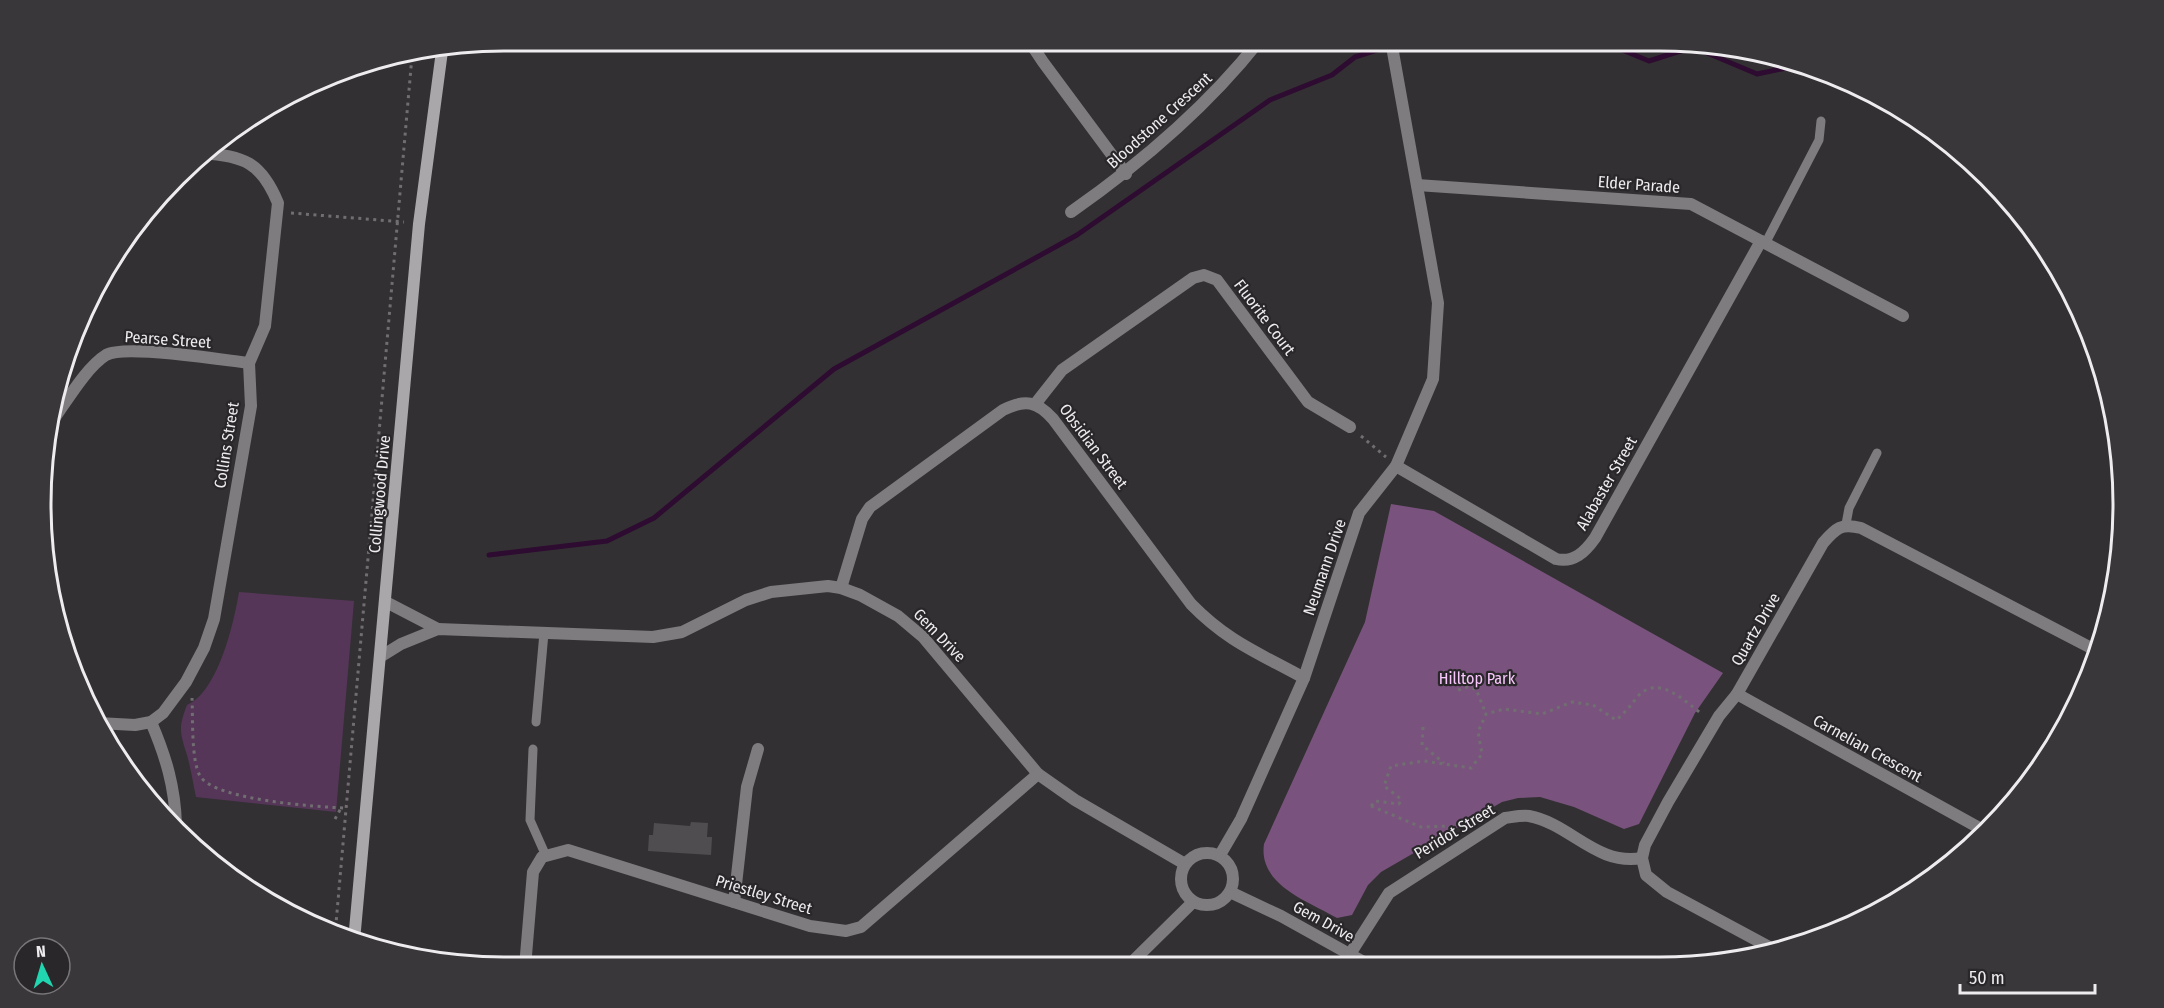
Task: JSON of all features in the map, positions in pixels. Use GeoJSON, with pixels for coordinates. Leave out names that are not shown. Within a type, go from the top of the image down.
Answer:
{"type":"FeatureCollection","features":[{"type":"Feature","properties":{"kind":"main road","name":"Collingwood Drive"},"geometry":{"type":"LineString","coordinates":[[355,932],[419,224],[441,56]]}},
{"type":"Feature","properties":{"kind":"street"},"geometry":{"type":"LineString","coordinates":[[1036,51],[1126,174]]}},
{"type":"Feature","properties":{"kind":"street","name":"Bloodstone Crescent"},"geometry":{"type":"LineString","coordinates":[[1071,212],[1126,174],[1226,83],[1251,51]]}},
{"type":"Feature","properties":{"kind":"street","name":"Neumann Drive"},"geometry":{"type":"LineString","coordinates":[[1220,855],[1241,819],[1304,678],[1359,513],[1396,466],[1433,379],[1438,303],[1392,51]]}},
{"type":"Feature","properties":{"kind":"street","name":"Collins Street"},"geometry":{"type":"LineString","coordinates":[[151,722],[163,713],[186,682],[204,648],[214,619],[251,406],[249,363],[265,326],[278,203],[270,184],[255,165],[234,156],[216,154]]}},
{"type":"Feature","properties":{"kind":"street","name":"Elder Parade"},"geometry":{"type":"LineString","coordinates":[[1417,186],[1691,204],[1903,316]]}},
{"type":"Feature","properties":{"kind":"street","name":"Alabaster Street"},"geometry":{"type":"LineString","coordinates":[[1396,466],[1556,560],[1566,562],[1578,556],[1595,538],[1763,242]]}},
{"type":"Feature","properties":{"kind":"street","name":"Fluorite Court"},"geometry":{"type":"LineString","coordinates":[[1036,403],[1062,370],[1194,278],[1204,275],[1217,280],[1308,402],[1350,427]]}},
{"type":"Feature","properties":{"kind":"street","name":"Pearse Street"},"geometry":{"type":"LineString","coordinates":[[61,409],[94,365],[108,354],[123,351],[249,363]]}},
{"type":"Feature","properties":{"kind":"street","name":"Obsidian Street"},"geometry":{"type":"LineString","coordinates":[[841,588],[862,519],[870,507],[1003,410],[1017,403],[1036,403],[1053,419],[1191,603],[1212,626],[1233,640],[1304,678]]}},
{"type":"Feature","properties":{"kind":"street"},"geometry":{"type":"LineString","coordinates":[[1846,524],[1861,528],[2090,647]]}},
{"type":"Feature","properties":{"kind":"street","name":"Quartz Drive"},"geometry":{"type":"LineString","coordinates":[[1642,858],[1645,845],[1668,802],[1719,716],[1737,694],[1823,543],[1833,531],[1846,524]]}},
{"type":"Feature","properties":{"kind":"street","name":"Gem Drive"},"geometry":{"type":"LineString","coordinates":[[380,657],[401,644],[438,629],[652,637],[682,632],[746,600],[771,592],[828,586],[841,588],[898,616],[923,637],[1038,774],[1075,800],[1185,864]]}},
{"type":"Feature","properties":{"kind":"street","name":"Gem Drive"},"geometry":{"type":"LineString","coordinates":[[386,602],[438,629]]}},
{"type":"Feature","properties":{"kind":"street","name":"Carnelian Crescent"},"geometry":{"type":"LineString","coordinates":[[1737,694],[1977,827]]}},
{"type":"Feature","properties":{"kind":"street"},"geometry":{"type":"LineString","coordinates":[[109,724],[135,725],[151,722],[166,759],[173,785],[175,815]]}},
{"type":"Feature","properties":{"kind":"street"},"geometry":{"type":"LineString","coordinates":[[734,902],[747,787],[758,749]]}},
{"type":"Feature","properties":{"kind":"street","name":"Priestley Street"},"geometry":{"type":"LineString","coordinates":[[546,856],[568,850],[828,930],[846,931],[861,927],[1038,774]]}},
{"type":"Feature","properties":{"kind":"street","name":"Peridot Street"},"geometry":{"type":"LineString","coordinates":[[1350,954],[1389,893],[1505,818],[1528,816],[1551,824],[1612,858],[1630,860],[1642,858]]}},
{"type":"Feature","properties":{"kind":"street"},"geometry":{"type":"LineString","coordinates":[[1203,852],[1220,855],[1231,868],[1233,885],[1230,892],[1217,903],[1209,905],[1193,902],[1183,890],[1180,882],[1185,864],[1195,855],[1203,852]]}},
{"type":"Feature","properties":{"kind":"street"},"geometry":{"type":"LineString","coordinates":[[526,957],[533,872],[542,857],[546,856]]}},
{"type":"Feature","properties":{"kind":"street"},"geometry":{"type":"LineString","coordinates":[[1642,858],[1646,875],[1667,892],[1763,945]]}},
{"type":"Feature","properties":{"kind":"street","name":"Gem Drive"},"geometry":{"type":"LineString","coordinates":[[1230,892],[1355,957]]}},
{"type":"Feature","properties":{"kind":"street"},"geometry":{"type":"LineString","coordinates":[[1137,957],[1193,902]]}},
{"type":"Feature","properties":{"kind":"lane"},"geometry":{"type":"LineString","coordinates":[[1763,242],[1820,140],[1821,121]]}},
{"type":"Feature","properties":{"kind":"lane"},"geometry":{"type":"LineString","coordinates":[[1846,524],[1849,508],[1877,453]]}},
{"type":"Feature","properties":{"kind":"lane"},"geometry":{"type":"LineString","coordinates":[[536,722],[544,633]]}},
{"type":"Feature","properties":{"kind":"lane"},"geometry":{"type":"LineString","coordinates":[[533,748],[530,820],[546,856]]}},
{"type":"Feature","properties":{"kind":"path"},"geometry":{"type":"LineString","coordinates":[[336,925],[412,61]]}},
{"type":"Feature","properties":{"kind":"path"},"geometry":{"type":"LineString","coordinates":[[278,212],[419,224]]}},
{"type":"Feature","properties":{"kind":"path"},"geometry":{"type":"LineString","coordinates":[[1350,427],[1396,466]]}},
{"type":"Feature","properties":{"kind":"path"},"geometry":{"type":"LineString","coordinates":[[186,682],[194,690],[192,698],[196,760],[200,776],[208,784],[229,794],[341,808],[365,807]]}},
{"type":"Feature","properties":{"kind":"path"},"geometry":{"type":"LineString","coordinates":[[1486,714],[1504,709],[1542,714],[1572,702],[1593,705],[1616,720],[1626,712],[1640,694],[1654,686],[1665,688],[1697,710]]}},
{"type":"Feature","properties":{"kind":"path"},"geometry":{"type":"LineString","coordinates":[[1450,837],[1449,826],[1415,825],[1371,806],[1375,801],[1399,804],[1401,800],[1384,786],[1391,766],[1424,761],[1472,768],[1482,754],[1478,732],[1486,714],[1476,689],[1467,687],[1458,690]]}},
{"type":"Feature","properties":{"kind":"path"},"geometry":{"type":"LineString","coordinates":[[1423,727],[1422,745],[1446,764]]}},
{"type":"Feature","properties":{"kind":"path"},"geometry":{"type":"LineString","coordinates":[[335,819],[341,808]]}},
{"type":"Feature","properties":{"kind":"shaded area"},"geometry":{"type":"Polygon","coordinates":[[[239,592],[354,601],[336,812],[196,797],[182,736],[182,719],[187,705],[198,698],[216,672],[229,638],[239,592]]]}},
{"type":"Feature","properties":{"kind":"green space","name":"Hilltop Park"},"geometry":{"type":"Polygon","coordinates":[[[1391,504],[1434,511],[1723,673],[1695,713],[1639,824],[1624,829],[1574,807],[1540,797],[1518,798],[1502,802],[1381,872],[1368,885],[1352,915],[1337,918],[1287,890],[1277,881],[1264,858],[1264,844],[1365,622],[1391,504]]]}},
{"type":"Feature","properties":{"kind":"building"},"geometry":{"type":"Polygon","coordinates":[[[691,822],[708,823],[707,837],[712,837],[711,855],[648,851],[649,835],[653,835],[654,823],[690,826],[691,822]]]}},
{"type":"Feature","properties":{"kind":"waterway"},"geometry":{"type":"LineString","coordinates":[[489,555],[607,541],[654,518],[834,369],[1077,235],[1270,100],[1332,75],[1355,57],[1374,51]]}},
{"type":"Feature","properties":{"kind":"waterway"},"geometry":{"type":"LineString","coordinates":[[1625,51],[1649,61],[1678,52]]}},
{"type":"Feature","properties":{"kind":"waterway"},"geometry":{"type":"LineString","coordinates":[[1710,54],[1757,74],[1785,68]]}}]}
